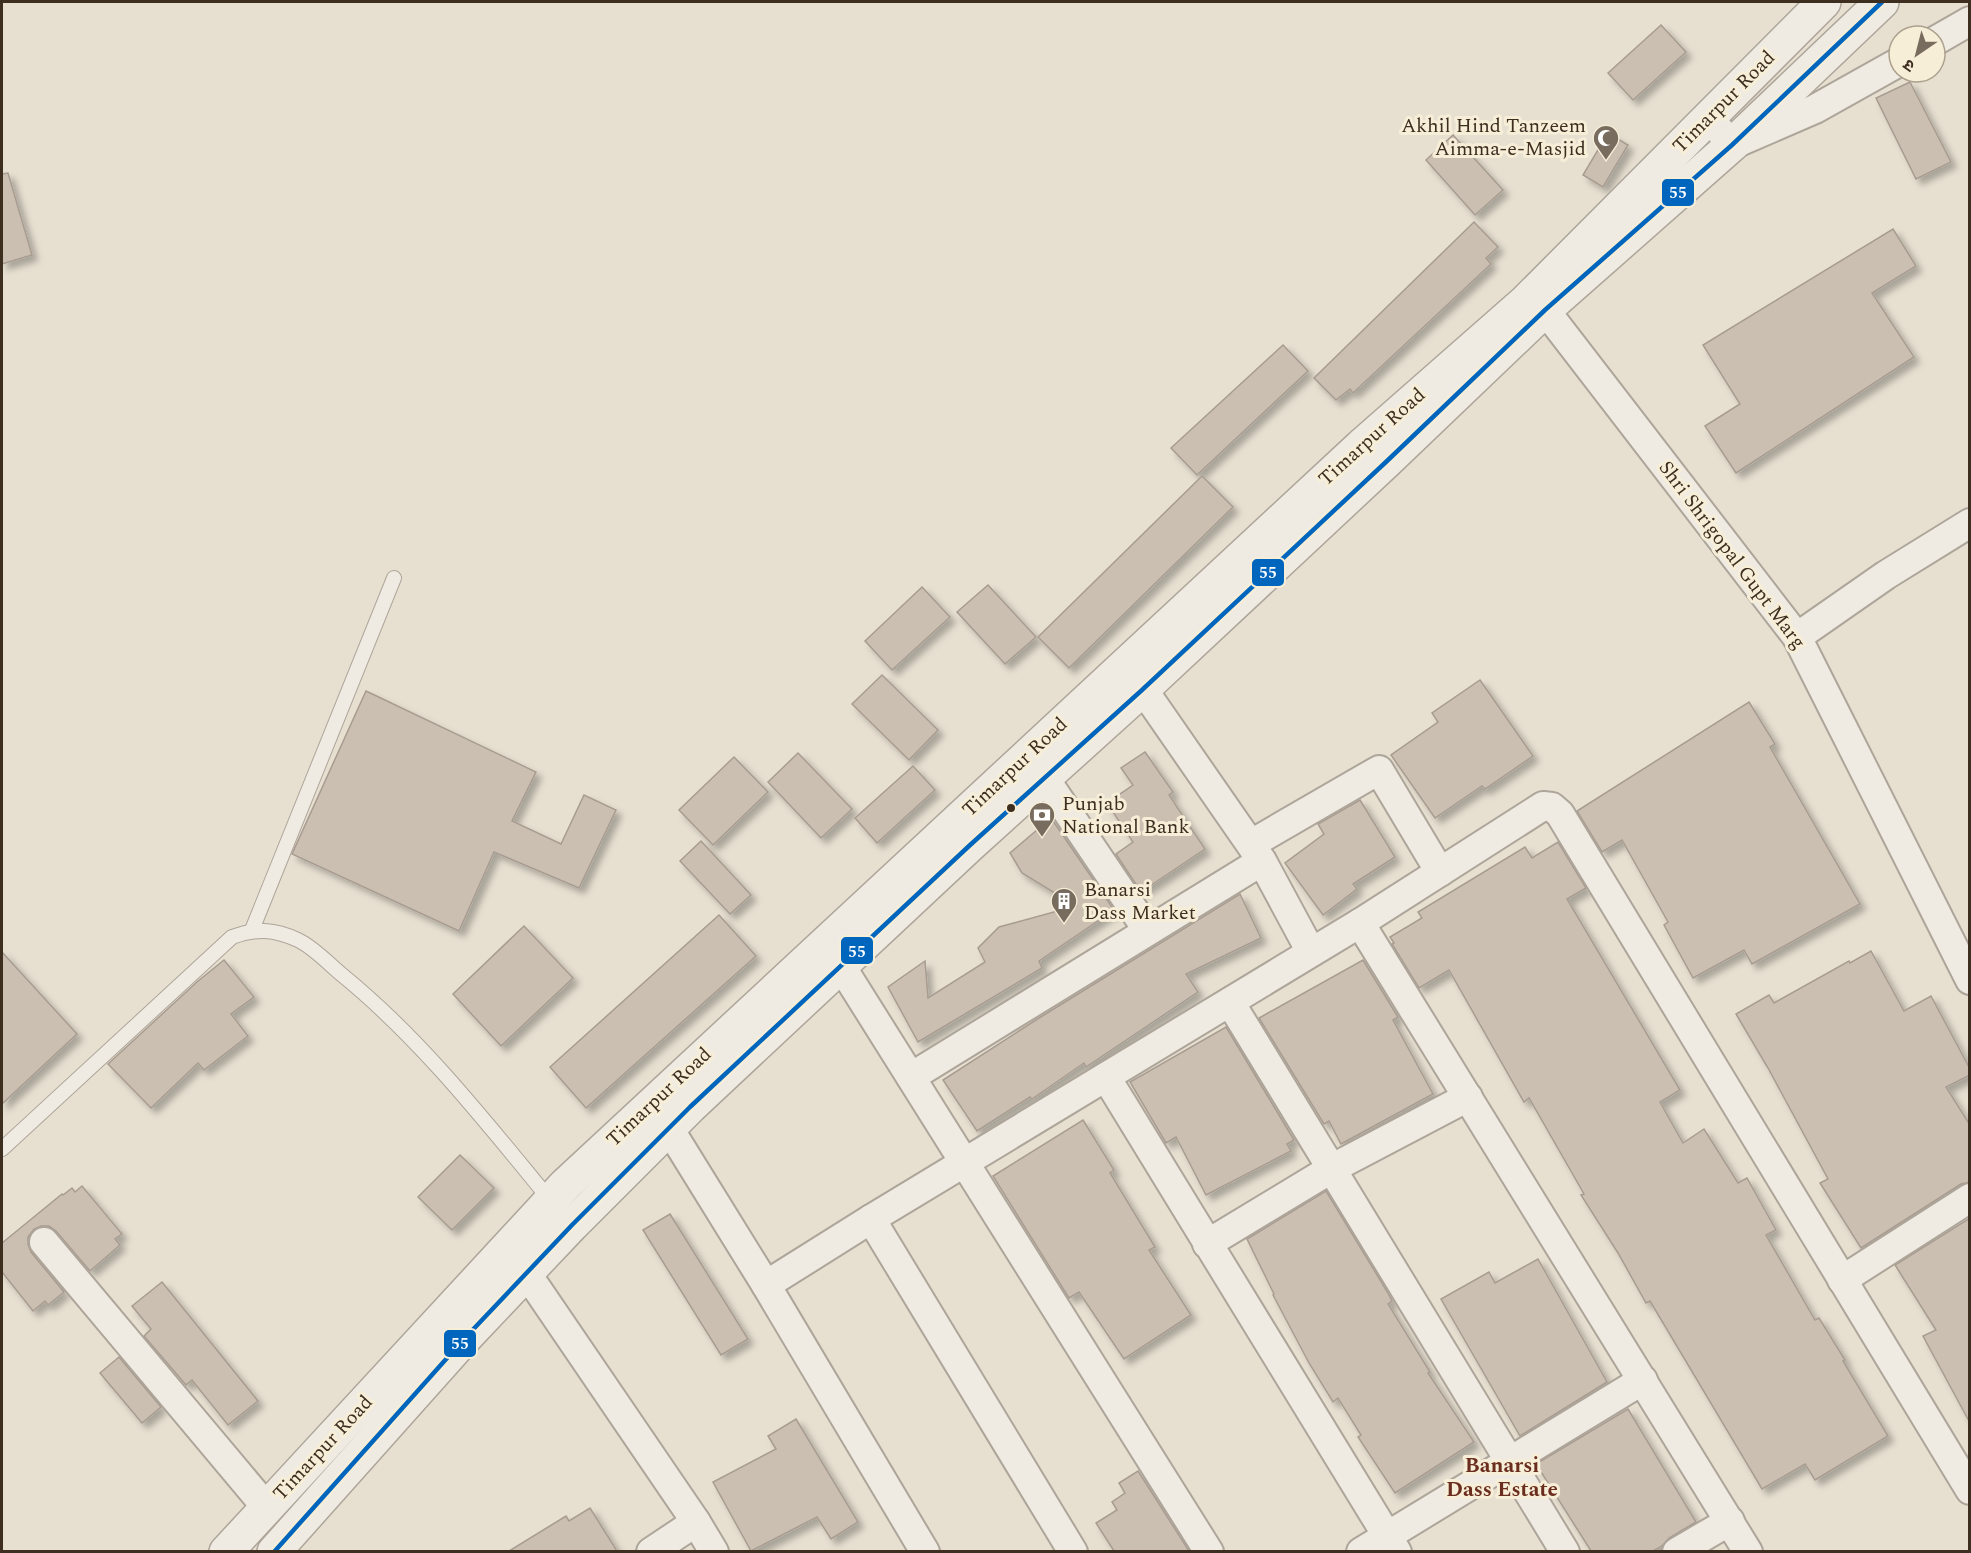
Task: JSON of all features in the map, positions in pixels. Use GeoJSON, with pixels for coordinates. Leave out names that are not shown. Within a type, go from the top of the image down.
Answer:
{"type":"FeatureCollection","features":[{"type":"Feature","properties":{"kind":"street","name":"Timarpur Road"},"geometry":{"type":"LineString","coordinates":[[1540,301],[1709,118],[1824,2]]}},
{"type":"Feature","properties":{"kind":"street","name":"Timarpur Road"},"geometry":{"type":"LineString","coordinates":[[226,1551],[508,1245],[561,1213],[661,1115],[832,955],[1134,677],[1361,446],[1732,145],[1882,2]]}},
{"type":"Feature","properties":{"kind":"street"},"geometry":{"type":"LineString","coordinates":[[1947,34],[1970,21]]}},
{"type":"Feature","properties":{"kind":"street"},"geometry":{"type":"LineString","coordinates":[[1709,118],[1732,145],[1815,109],[1887,69]]}},
{"type":"Feature","properties":{"kind":"street","name":"Shri Shrigopal Gupt Marg"},"geometry":{"type":"LineString","coordinates":[[1540,301],[1797,637],[1970,980]]}},
{"type":"Feature","properties":{"kind":"street"},"geometry":{"type":"LineString","coordinates":[[1797,637],[1886,575],[1970,523]]}},
{"type":"Feature","properties":{"kind":"street"},"geometry":{"type":"LineString","coordinates":[[1134,677],[1256,853],[1311,952]]}},
{"type":"Feature","properties":{"kind":"street"},"geometry":{"type":"LineString","coordinates":[[1037,766],[1148,931]]}},
{"type":"Feature","properties":{"kind":"street"},"geometry":{"type":"LineString","coordinates":[[911,1077],[1148,931],[1256,853],[1379,770],[1440,872]]}},
{"type":"Feature","properties":{"kind":"street"},"geometry":{"type":"LineString","coordinates":[[766,1285],[964,1162],[1360,923],[1543,806],[1552,807],[1560,814],[1970,1490]]}},
{"type":"Feature","properties":{"kind":"street"},"geometry":{"type":"LineString","coordinates":[[1360,923],[1748,1551]]}},
{"type":"Feature","properties":{"kind":"street"},"geometry":{"type":"LineString","coordinates":[[832,955],[1209,1551]]}},
{"type":"Feature","properties":{"kind":"street"},"geometry":{"type":"LineString","coordinates":[[1230,1002],[1565,1551]]}},
{"type":"Feature","properties":{"kind":"street"},"geometry":{"type":"LineString","coordinates":[[1106,1077],[1392,1544]]}},
{"type":"Feature","properties":{"kind":"street"},"geometry":{"type":"LineString","coordinates":[[1207,1244],[1332,1169],[1468,1096]]}},
{"type":"Feature","properties":{"kind":"street"},"geometry":{"type":"LineString","coordinates":[[661,1115],[925,1551]]}},
{"type":"Feature","properties":{"kind":"street"},"geometry":{"type":"LineString","coordinates":[[1842,1280],[1970,1198]]}},
{"type":"Feature","properties":{"kind":"street","name":"Timarpur Road"},"geometry":{"type":"LineString","coordinates":[[274,1551],[464,1339],[527,1273],[561,1213]]}},
{"type":"Feature","properties":{"kind":"street"},"geometry":{"type":"LineString","coordinates":[[871,1219],[1073,1551]]}},
{"type":"Feature","properties":{"kind":"street"},"geometry":{"type":"LineString","coordinates":[[44,1242],[267,1508]]}},
{"type":"Feature","properties":{"kind":"street"},"geometry":{"type":"LineString","coordinates":[[508,1245],[714,1551]]}},
{"type":"Feature","properties":{"kind":"street"},"geometry":{"type":"LineString","coordinates":[[1361,1551],[1392,1544],[1509,1460],[1643,1380]]}},
{"type":"Feature","properties":{"kind":"street"},"geometry":{"type":"LineString","coordinates":[[1677,1551],[1730,1521]]}},
{"type":"Feature","properties":{"kind":"street"},"geometry":{"type":"LineString","coordinates":[[651,1551],[696,1522]]}},
{"type":"Feature","properties":{"kind":"lane"},"geometry":{"type":"LineString","coordinates":[[252,930],[394,578]]}},
{"type":"Feature","properties":{"kind":"lane"},"geometry":{"type":"LineString","coordinates":[[2,1149],[232,937],[252,930],[274,932],[300,941],[374,1000],[463,1094],[561,1213]]}},
{"type":"Feature","properties":{"kind":"building"},"geometry":{"type":"Polygon","coordinates":[[[1661,25],[1686,52],[1633,100],[1608,73],[1661,25]]]}},
{"type":"Feature","properties":{"kind":"building"},"geometry":{"type":"Polygon","coordinates":[[[1906,84],[1911,84],[1951,162],[1916,179],[1876,98],[1906,84]]]}},
{"type":"Feature","properties":{"kind":"building"},"geometry":{"type":"Polygon","coordinates":[[[1608,133],[1628,145],[1603,187],[1583,175],[1608,133]]]}},
{"type":"Feature","properties":{"kind":"building"},"geometry":{"type":"Polygon","coordinates":[[[1453,135],[1503,190],[1475,215],[1426,160],[1453,135]]]}},
{"type":"Feature","properties":{"kind":"building"},"geometry":{"type":"Polygon","coordinates":[[[8,173],[32,255],[2,264],[2,174],[8,173]]]}},
{"type":"Feature","properties":{"kind":"building"},"geometry":{"type":"Polygon","coordinates":[[[1474,222],[1498,247],[1486,258],[1491,264],[1353,393],[1350,389],[1336,400],[1314,378],[1474,222]]]}},
{"type":"Feature","properties":{"kind":"building"},"geometry":{"type":"Polygon","coordinates":[[[1893,229],[1916,266],[1872,293],[1914,357],[1736,473],[1705,426],[1740,404],[1703,345],[1893,229]]]}},
{"type":"Feature","properties":{"kind":"building"},"geometry":{"type":"Polygon","coordinates":[[[1283,345],[1308,371],[1197,475],[1171,448],[1283,345]]]}},
{"type":"Feature","properties":{"kind":"building"},"geometry":{"type":"Polygon","coordinates":[[[1202,476],[1233,507],[1069,668],[1038,637],[1202,476]]]}},
{"type":"Feature","properties":{"kind":"building"},"geometry":{"type":"Polygon","coordinates":[[[988,585],[1036,637],[1005,664],[957,612],[988,585]]]}},
{"type":"Feature","properties":{"kind":"building"},"geometry":{"type":"Polygon","coordinates":[[[922,587],[950,617],[892,670],[865,641],[922,587]]]}},
{"type":"Feature","properties":{"kind":"building"},"geometry":{"type":"Polygon","coordinates":[[[882,675],[938,730],[909,760],[852,704],[882,675]]]}},
{"type":"Feature","properties":{"kind":"building"},"geometry":{"type":"Polygon","coordinates":[[[1480,680],[1533,756],[1485,789],[1482,786],[1435,818],[1391,755],[1438,722],[1432,713],[1480,680]]]}},
{"type":"Feature","properties":{"kind":"building"},"geometry":{"type":"Polygon","coordinates":[[[366,691],[536,772],[512,821],[561,844],[584,795],[616,810],[579,888],[494,852],[459,931],[292,854],[366,691]]]}},
{"type":"Feature","properties":{"kind":"building"},"geometry":{"type":"Polygon","coordinates":[[[1749,702],[1775,744],[1770,747],[1860,904],[1752,964],[1744,950],[1693,978],[1664,925],[1668,922],[1622,840],[1602,852],[1577,811],[1749,702]]]}},
{"type":"Feature","properties":{"kind":"building"},"geometry":{"type":"Polygon","coordinates":[[[1145,752],[1173,792],[1169,795],[1205,849],[1141,892],[1116,854],[1133,842],[1107,803],[1133,785],[1121,768],[1145,752]]]}},
{"type":"Feature","properties":{"kind":"building"},"geometry":{"type":"Polygon","coordinates":[[[798,753],[852,809],[821,838],[768,782],[798,753]]]}},
{"type":"Feature","properties":{"kind":"building"},"geometry":{"type":"Polygon","coordinates":[[[734,757],[768,792],[713,845],[679,810],[734,757]]]}},
{"type":"Feature","properties":{"kind":"building"},"geometry":{"type":"Polygon","coordinates":[[[913,766],[935,790],[877,843],[855,818],[913,766]]]}},
{"type":"Feature","properties":{"kind":"building"},"geometry":{"type":"Polygon","coordinates":[[[1360,800],[1395,857],[1353,884],[1357,889],[1323,915],[1285,863],[1324,834],[1318,824],[1360,800]]]}},
{"type":"Feature","properties":{"kind":"building","name":"Banarsi Dass Market"},"geometry":{"type":"Polygon","coordinates":[[[1051,818],[1114,910],[1039,961],[1042,968],[918,1042],[888,987],[925,961],[928,998],[985,962],[978,948],[999,927],[1076,906],[1022,873],[1010,853],[1051,818]]]}},
{"type":"Feature","properties":{"kind":"building"},"geometry":{"type":"Polygon","coordinates":[[[701,841],[751,895],[730,914],[680,861],[701,841]]]}},
{"type":"Feature","properties":{"kind":"building"},"geometry":{"type":"Polygon","coordinates":[[[1558,842],[1586,888],[1567,899],[1680,1090],[1660,1102],[1683,1143],[1704,1129],[1738,1183],[1747,1178],[1776,1230],[1766,1235],[1815,1320],[1819,1318],[1845,1360],[1843,1361],[1888,1436],[1815,1480],[1805,1464],[1762,1489],[1650,1301],[1646,1303],[1581,1195],[1584,1194],[1529,1098],[1524,1102],[1449,970],[1419,988],[1392,944],[1394,943],[1390,937],[1422,918],[1418,912],[1525,847],[1532,858],[1558,842]]]}},
{"type":"Feature","properties":{"kind":"building"},"geometry":{"type":"Polygon","coordinates":[[[1240,894],[1261,938],[1186,974],[1198,992],[1086,1067],[1084,1063],[1032,1099],[1030,1097],[977,1131],[943,1080],[1240,894]]]}},
{"type":"Feature","properties":{"kind":"building"},"geometry":{"type":"Polygon","coordinates":[[[719,915],[756,956],[586,1108],[550,1067],[719,915]]]}},
{"type":"Feature","properties":{"kind":"building"},"geometry":{"type":"Polygon","coordinates":[[[524,926],[573,978],[501,1046],[453,994],[524,926]]]}},
{"type":"Feature","properties":{"kind":"building"},"geometry":{"type":"Polygon","coordinates":[[[1871,951],[1904,1011],[1931,996],[1970,1069],[1970,1075],[1946,1087],[1970,1125],[1970,1182],[1961,1184],[1861,1248],[1820,1183],[1828,1179],[1736,1014],[1769,995],[1774,1003],[1871,951]]]}},
{"type":"Feature","properties":{"kind":"building"},"geometry":{"type":"Polygon","coordinates":[[[2,952],[77,1034],[2,1104],[2,952]]]}},
{"type":"Feature","properties":{"kind":"building"},"geometry":{"type":"Polygon","coordinates":[[[224,960],[254,997],[231,1014],[248,1036],[204,1070],[198,1063],[151,1108],[108,1064],[224,960]]]}},
{"type":"Feature","properties":{"kind":"building"},"geometry":{"type":"Polygon","coordinates":[[[1363,960],[1398,1017],[1393,1020],[1433,1094],[1341,1144],[1329,1121],[1324,1124],[1259,1018],[1363,960]]]}},
{"type":"Feature","properties":{"kind":"building"},"geometry":{"type":"Polygon","coordinates":[[[1226,1027],[1294,1140],[1287,1144],[1291,1151],[1206,1195],[1176,1137],[1166,1143],[1130,1082],[1226,1027]]]}},
{"type":"Feature","properties":{"kind":"building"},"geometry":{"type":"Polygon","coordinates":[[[1083,1120],[1114,1170],[1110,1173],[1155,1247],[1149,1250],[1191,1315],[1124,1359],[1079,1292],[1069,1298],[993,1176],[1083,1120]]]}},
{"type":"Feature","properties":{"kind":"building"},"geometry":{"type":"Polygon","coordinates":[[[460,1155],[494,1188],[452,1230],[418,1197],[460,1155]]]}},
{"type":"Feature","properties":{"kind":"building"},"geometry":{"type":"Polygon","coordinates":[[[82,1186],[122,1234],[115,1239],[120,1245],[90,1271],[56,1231],[49,1226],[34,1229],[28,1237],[31,1252],[64,1292],[48,1305],[45,1301],[33,1311],[2,1272],[2,1243],[62,1194],[72,1188],[75,1192],[82,1186]]]}},
{"type":"Feature","properties":{"kind":"building"},"geometry":{"type":"Polygon","coordinates":[[[1326,1191],[1388,1293],[1392,1301],[1388,1304],[1430,1372],[1428,1373],[1474,1442],[1395,1493],[1358,1437],[1361,1435],[1338,1398],[1333,1402],[1309,1363],[1247,1239],[1326,1191]]]}},
{"type":"Feature","properties":{"kind":"building"},"geometry":{"type":"Polygon","coordinates":[[[670,1214],[748,1339],[721,1355],[643,1230],[670,1214]]]}},
{"type":"Feature","properties":{"kind":"building"},"geometry":{"type":"Polygon","coordinates":[[[1970,1218],[1970,1423],[1923,1336],[1936,1330],[1895,1265],[1970,1218]]]}},
{"type":"Feature","properties":{"kind":"building"},"geometry":{"type":"Polygon","coordinates":[[[1538,1259],[1607,1382],[1520,1436],[1441,1299],[1489,1272],[1495,1283],[1538,1259]]]}},
{"type":"Feature","properties":{"kind":"building"},"geometry":{"type":"Polygon","coordinates":[[[162,1282],[258,1401],[228,1425],[192,1380],[186,1385],[144,1336],[151,1329],[132,1306],[162,1282]]]}},
{"type":"Feature","properties":{"kind":"building"},"geometry":{"type":"Polygon","coordinates":[[[119,1357],[161,1407],[142,1423],[100,1373],[119,1357]]]}},
{"type":"Feature","properties":{"kind":"building"},"geometry":{"type":"Polygon","coordinates":[[[1628,1409],[1696,1522],[1669,1538],[1653,1551],[1591,1551],[1536,1464],[1628,1409]]]}},
{"type":"Feature","properties":{"kind":"building"},"geometry":{"type":"Polygon","coordinates":[[[796,1419],[858,1522],[831,1539],[817,1517],[751,1551],[713,1482],[776,1449],[768,1436],[796,1419]]]}},
{"type":"Feature","properties":{"kind":"building"},"geometry":{"type":"Polygon","coordinates":[[[1138,1471],[1189,1551],[1114,1551],[1096,1523],[1117,1510],[1112,1502],[1125,1493],[1119,1483],[1138,1471]]]}},
{"type":"Feature","properties":{"kind":"building"},"geometry":{"type":"Polygon","coordinates":[[[590,1508],[617,1551],[509,1551],[566,1516],[569,1521],[590,1508]]]}},
{"type":"Feature","properties":{"kind":"transit line","name":"55"},"geometry":{"type":"LineString","coordinates":[[274,1552],[464,1339],[572,1225],[690,1107],[969,846],[1142,690],[1545,310],[1732,145],[1882,2]]}},
{"type":"Feature","properties":{"kind":"place","name":"Akhil Hind Tanzeem Aimma-e-Masjid"},"geometry":{"type":"Point","coordinates":[1606,161]}},
{"type":"Feature","properties":{"kind":"place","name":"Punjab National Bank"},"geometry":{"type":"Point","coordinates":[1042,838]}},
{"type":"Feature","properties":{"kind":"place","name":"Banarsi Dass Market"},"geometry":{"type":"Point","coordinates":[1064,924]}},
{"type":"Feature","properties":{"kind":"district","name":"Banarsi Dass Estate"},"geometry":{"type":"Point","coordinates":[1502,1478]}}]}
